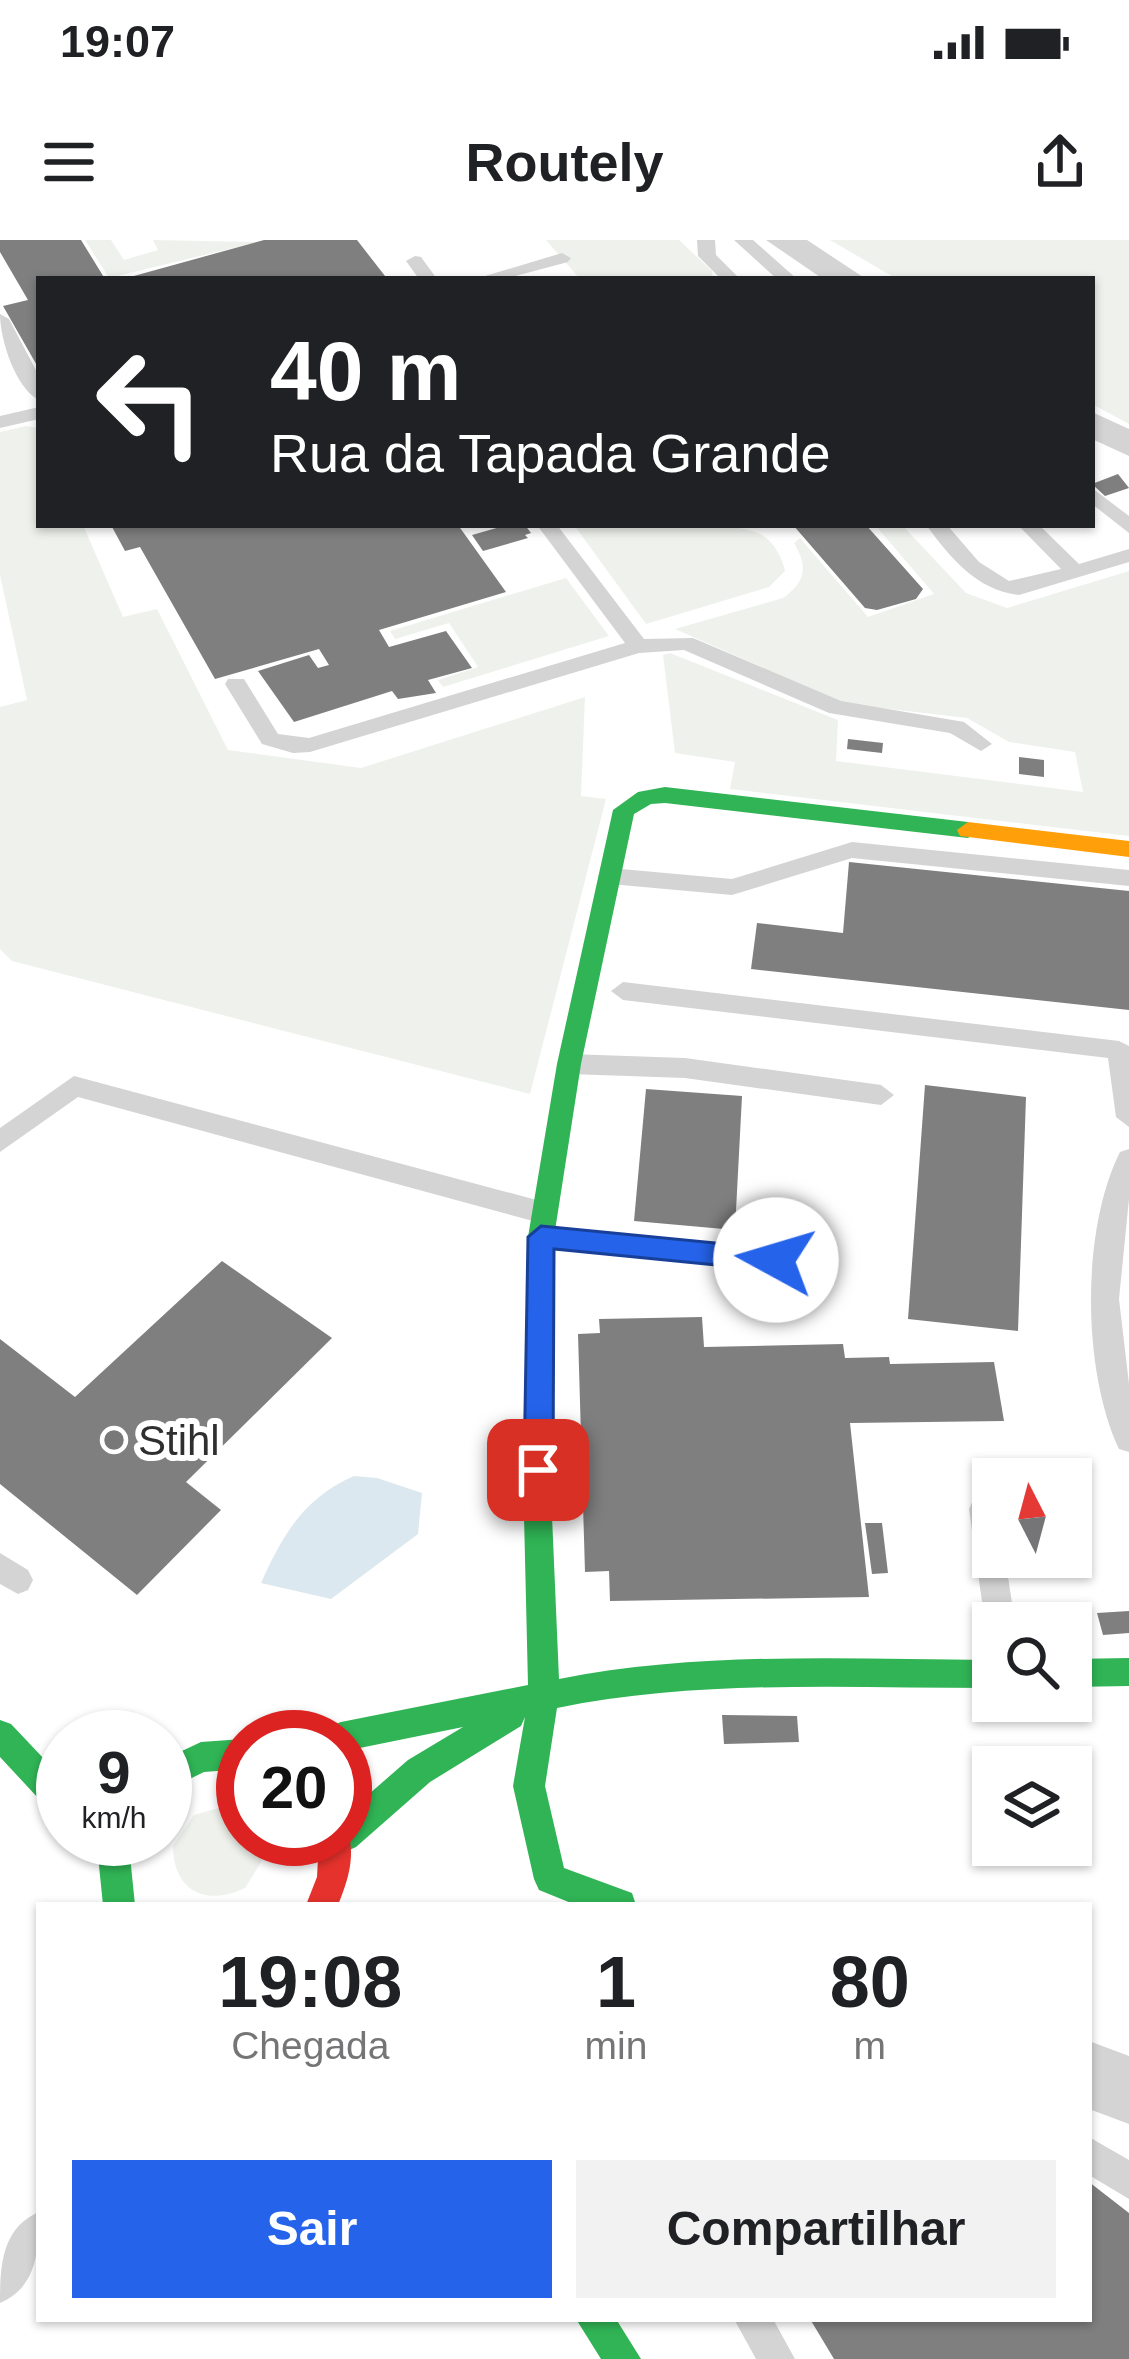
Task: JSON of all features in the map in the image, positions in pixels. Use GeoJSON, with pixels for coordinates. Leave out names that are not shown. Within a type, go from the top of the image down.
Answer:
{"type":"FeatureCollection","features":[{"type":"Feature","properties":{"kind":"street"},"geometry":{"type":"LineString","coordinates":[[782,240],[843,276]]}},
{"type":"Feature","properties":{"kind":"street"},"geometry":{"type":"LineString","coordinates":[[1095,425],[1129,445]]}},
{"type":"Feature","properties":{"kind":"street"},"geometry":{"type":"LineString","coordinates":[[603,1902],[547,1892],[529,1786],[544,1695],[538,1516],[543,1225],[569,1064],[623,810],[646,796],[665,795],[1129,849]]}},
{"type":"Feature","properties":{"kind":"street"},"geometry":{"type":"LineString","coordinates":[[1092,1673],[1129,1672]]}},
{"type":"Feature","properties":{"kind":"street"},"geometry":{"type":"LineString","coordinates":[[372,1731],[621,1682],[746,1673],[972,1674]]}},
{"type":"Feature","properties":{"kind":"street"},"geometry":{"type":"LineString","coordinates":[[372,1811],[419,1771],[544,1695]]}},
{"type":"Feature","properties":{"kind":"street"},"geometry":{"type":"LineString","coordinates":[[7,1724],[36,1764]]}},
{"type":"Feature","properties":{"kind":"street"},"geometry":{"type":"LineString","coordinates":[[192,1756],[216,1756]]}},
{"type":"Feature","properties":{"kind":"street"},"geometry":{"type":"LineString","coordinates":[[192,1762],[201,1757]]}},
{"type":"Feature","properties":{"kind":"street"},"geometry":{"type":"LineString","coordinates":[[114,1866],[119,1902]]}},
{"type":"Feature","properties":{"kind":"street"},"geometry":{"type":"LineString","coordinates":[[323,1902],[335,1866]]}},
{"type":"Feature","properties":{"kind":"street"},"geometry":{"type":"LineString","coordinates":[[1092,2076],[1129,2090]]}},
{"type":"Feature","properties":{"kind":"street"},"geometry":{"type":"LineString","coordinates":[[596,2322],[623,2359]]}},
{"type":"Feature","properties":{"kind":"lane"},"geometry":{"type":"LineString","coordinates":[[706,240],[707,256],[728,276]]}},
{"type":"Feature","properties":{"kind":"lane"},"geometry":{"type":"LineString","coordinates":[[743,240],[785,276]]}},
{"type":"Feature","properties":{"kind":"lane"},"geometry":{"type":"LineString","coordinates":[[495,276],[562,258]]}},
{"type":"Feature","properties":{"kind":"lane"},"geometry":{"type":"LineString","coordinates":[[415,261],[426,276]]}},
{"type":"Feature","properties":{"kind":"lane"},"geometry":{"type":"LineString","coordinates":[[0,319],[36,388]]}},
{"type":"Feature","properties":{"kind":"lane"},"geometry":{"type":"LineString","coordinates":[[0,422],[36,414]]}},
{"type":"Feature","properties":{"kind":"lane"},"geometry":{"type":"LineString","coordinates":[[1095,497],[1129,527]]}},
{"type":"Feature","properties":{"kind":"lane"},"geometry":{"type":"LineString","coordinates":[[549,528],[638,646]]}},
{"type":"Feature","properties":{"kind":"lane"},"geometry":{"type":"LineString","coordinates":[[939,528],[988,581],[1003,590],[1019,590],[1129,555]]}},
{"type":"Feature","properties":{"kind":"lane"},"geometry":{"type":"LineString","coordinates":[[1031,528],[1075,572]]}},
{"type":"Feature","properties":{"kind":"lane"},"geometry":{"type":"LineString","coordinates":[[236,684],[270,739],[310,745],[638,646],[686,643],[837,708],[956,727],[981,744]]}},
{"type":"Feature","properties":{"kind":"lane"},"geometry":{"type":"LineString","coordinates":[[610,876],[732,887],[852,850],[1129,878]]}},
{"type":"Feature","properties":{"kind":"lane"},"geometry":{"type":"LineString","coordinates":[[623,991],[1119,1050],[1129,1117]]}},
{"type":"Feature","properties":{"kind":"lane"},"geometry":{"type":"LineString","coordinates":[[569,1064],[685,1068],[881,1095]]}},
{"type":"Feature","properties":{"kind":"lane"},"geometry":{"type":"LineString","coordinates":[[0,1142],[74,1086],[543,1225],[776,1260]]}},
{"type":"Feature","properties":{"kind":"lane"},"geometry":{"type":"LineString","coordinates":[[1129,1159],[1114,1196],[1108,1238],[1110,1372],[1129,1440]]}},
{"type":"Feature","properties":{"kind":"lane"},"geometry":{"type":"LineString","coordinates":[[1092,2156],[1129,2181]]}},
{"type":"Feature","properties":{"kind":"lane"},"geometry":{"type":"LineString","coordinates":[[0,2285],[36,2234]]}},
{"type":"Feature","properties":{"kind":"lane"},"geometry":{"type":"LineString","coordinates":[[754,2322],[777,2359]]}},
{"type":"Feature","properties":{"kind":"shaded area"},"geometry":{"type":"Polygon","coordinates":[[[85,240],[111,240],[124,260],[158,250],[153,240],[258,242],[117,276],[108,276],[85,240]]]}},
{"type":"Feature","properties":{"kind":"shaded area"},"geometry":{"type":"Polygon","coordinates":[[[546,240],[679,240],[713,276],[577,276],[546,240]]]}},
{"type":"Feature","properties":{"kind":"shaded area"},"geometry":{"type":"Polygon","coordinates":[[[830,240],[1129,240],[1129,424],[1095,406],[1095,276],[892,276],[830,240]]]}},
{"type":"Feature","properties":{"kind":"shaded area"},"geometry":{"type":"Polygon","coordinates":[[[36,428],[36,528],[84,528],[123,617],[157,609],[228,750],[361,768],[585,697],[581,796],[606,799],[530,1094],[12,961],[0,949],[0,707],[27,700],[0,575],[0,432],[36,428]]]}},
{"type":"Feature","properties":{"kind":"shaded area"},"geometry":{"type":"Polygon","coordinates":[[[576,528],[742,528],[769,540],[779,555],[785,571],[769,587],[646,624],[576,528]]]}},
{"type":"Feature","properties":{"kind":"shaded area"},"geometry":{"type":"Polygon","coordinates":[[[878,528],[905,528],[966,593],[1007,608],[1129,571],[1129,836],[730,789],[735,762],[675,753],[663,655],[670,653],[838,720],[836,761],[1083,792],[1075,752],[1009,742],[967,718],[846,704],[675,629],[783,598],[802,573],[794,543],[800,538],[868,617],[934,594],[878,528]]]}},
{"type":"Feature","properties":{"kind":"shaded area"},"geometry":{"type":"Polygon","coordinates":[[[566,578],[609,636],[443,687],[438,680],[478,667],[449,623],[395,639],[390,631],[566,578]]]}},
{"type":"Feature","properties":{"kind":"shaded area"},"geometry":{"type":"Polygon","coordinates":[[[354,1476],[377,1478],[422,1493],[418,1534],[331,1599],[261,1583],[297,1519],[321,1495],[354,1476]]]}},
{"type":"Feature","properties":{"kind":"shaded area"},"geometry":{"type":"Polygon","coordinates":[[[216,1809],[216,1866],[259,1866],[245,1888],[217,1896],[185,1884],[176,1866],[192,1866],[194,1815],[216,1809]]]}},
{"type":"Feature","properties":{"kind":"building"},"geometry":{"type":"Polygon","coordinates":[[[0,240],[81,240],[103,276],[36,276],[36,364],[3,306],[28,300],[0,252],[0,240]]]}},
{"type":"Feature","properties":{"kind":"building"},"geometry":{"type":"Polygon","coordinates":[[[264,240],[357,240],[385,276],[134,276],[264,240]]]}},
{"type":"Feature","properties":{"kind":"building"},"geometry":{"type":"Polygon","coordinates":[[[1118,474],[1129,488],[1105,496],[1095,483],[1118,474]]]}},
{"type":"Feature","properties":{"kind":"building"},"geometry":{"type":"Polygon","coordinates":[[[113,528],[460,528],[506,592],[379,630],[389,647],[446,631],[472,668],[428,680],[436,693],[398,699],[392,691],[294,722],[258,671],[309,655],[318,668],[329,665],[319,649],[215,679],[140,547],[125,551],[113,528]]]}},
{"type":"Feature","properties":{"kind":"building"},"geometry":{"type":"Polygon","coordinates":[[[496,528],[527,528],[531,533],[525,535],[528,538],[483,551],[472,535],[496,528]]]}},
{"type":"Feature","properties":{"kind":"building"},"geometry":{"type":"Polygon","coordinates":[[[796,528],[869,528],[923,589],[916,599],[877,610],[865,608],[796,528]]]}},
{"type":"Feature","properties":{"kind":"building"},"geometry":{"type":"Polygon","coordinates":[[[848,739],[883,743],[882,753],[847,749],[848,739]]]}},
{"type":"Feature","properties":{"kind":"building"},"geometry":{"type":"Polygon","coordinates":[[[1019,757],[1044,760],[1044,777],[1019,774],[1019,757]]]}},
{"type":"Feature","properties":{"kind":"building"},"geometry":{"type":"Polygon","coordinates":[[[849,862],[1129,891],[1129,1010],[751,969],[757,923],[843,933],[849,862]]]}},
{"type":"Feature","properties":{"kind":"building"},"geometry":{"type":"Polygon","coordinates":[[[925,1085],[1026,1097],[1018,1331],[908,1319],[925,1085]]]}},
{"type":"Feature","properties":{"kind":"building"},"geometry":{"type":"Polygon","coordinates":[[[646,1089],[742,1096],[735,1230],[634,1221],[646,1089]]]}},
{"type":"Feature","properties":{"kind":"building","name":"Stihl"},"geometry":{"type":"Polygon","coordinates":[[[222,1261],[332,1338],[186,1482],[221,1510],[137,1595],[0,1484],[0,1339],[75,1397],[222,1261]]]}},
{"type":"Feature","properties":{"kind":"building"},"geometry":{"type":"Polygon","coordinates":[[[702,1317],[704,1347],[843,1344],[845,1358],[889,1357],[890,1364],[994,1362],[1004,1421],[850,1423],[869,1597],[610,1601],[609,1571],[585,1572],[578,1334],[600,1333],[599,1319],[702,1317]]]}},
{"type":"Feature","properties":{"kind":"building"},"geometry":{"type":"Polygon","coordinates":[[[865,1523],[882,1523],[888,1573],[872,1574],[865,1523]]]}},
{"type":"Feature","properties":{"kind":"building"},"geometry":{"type":"Polygon","coordinates":[[[1129,1611],[1129,1633],[1103,1635],[1097,1613],[1129,1611]]]}},
{"type":"Feature","properties":{"kind":"building"},"geometry":{"type":"Polygon","coordinates":[[[722,1715],[797,1716],[799,1742],[724,1744],[722,1715]]]}},
{"type":"Feature","properties":{"kind":"building"},"geometry":{"type":"Polygon","coordinates":[[[1092,2184],[1129,2213],[1129,2359],[834,2359],[812,2322],[1092,2322],[1092,2184]]]}},
{"type":"Feature","properties":{"kind":"traffic: fast"},"geometry":{"type":"LineString","coordinates":[[612,1902],[550,1879],[529,1786],[544,1695],[538,1516],[541,1237],[569,1064],[624,810],[646,797],[665,795],[968,830]]}},
{"type":"Feature","properties":{"kind":"traffic: fast"},"geometry":{"type":"LineString","coordinates":[[1092,1673],[1129,1672]]}},
{"type":"Feature","properties":{"kind":"traffic: fast"},"geometry":{"type":"LineString","coordinates":[[372,1731],[621,1681],[746,1673],[972,1674]]}},
{"type":"Feature","properties":{"kind":"traffic: fast"},"geometry":{"type":"LineString","coordinates":[[372,1812],[419,1771],[510,1716]]}},
{"type":"Feature","properties":{"kind":"traffic: fast"},"geometry":{"type":"LineString","coordinates":[[0,1735],[36,1773]]}},
{"type":"Feature","properties":{"kind":"traffic: fast"},"geometry":{"type":"LineString","coordinates":[[192,1762],[216,1756]]}},
{"type":"Feature","properties":{"kind":"traffic: fast"},"geometry":{"type":"LineString","coordinates":[[115,1866],[119,1902]]}},
{"type":"Feature","properties":{"kind":"traffic: fast"},"geometry":{"type":"LineString","coordinates":[[596,2322],[623,2359]]}},
{"type":"Feature","properties":{"kind":"traffic: slow"},"geometry":{"type":"LineString","coordinates":[[968,830],[1129,849]]}},
{"type":"Feature","properties":{"kind":"traffic: jam"},"geometry":{"type":"LineString","coordinates":[[323,1902],[334,1866]]}},
{"type":"Feature","properties":{"kind":"place","name":"Stihl"},"geometry":{"type":"Point","coordinates":[114,1440]}},
{"type":"Feature","properties":{"kind":"route"},"geometry":{"type":"LineString","coordinates":[[538,1470],[541,1237],[776,1260]]}}]}
